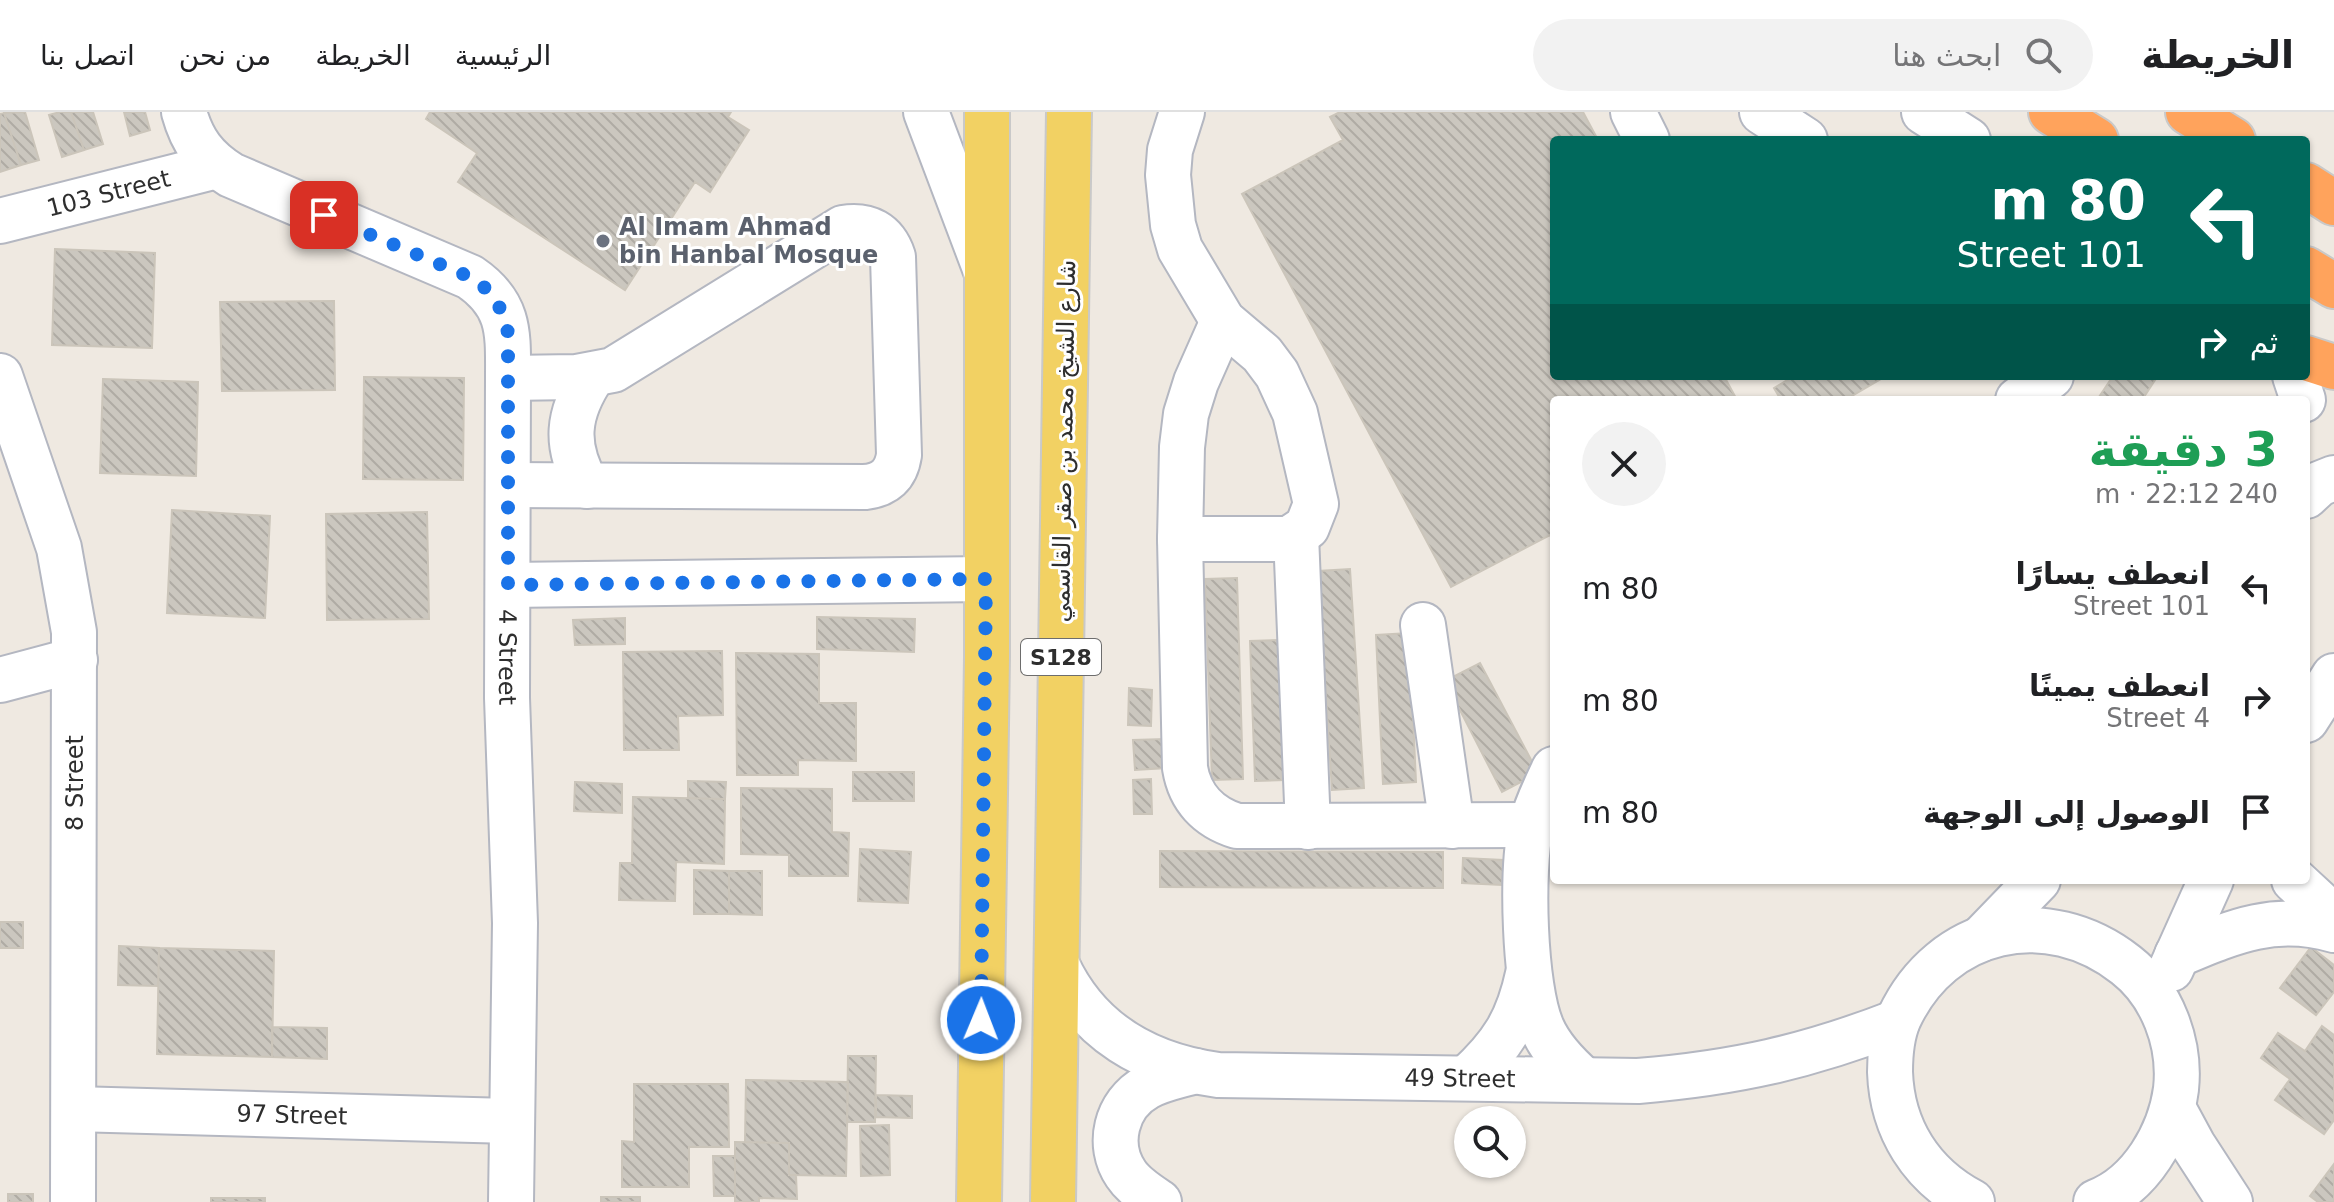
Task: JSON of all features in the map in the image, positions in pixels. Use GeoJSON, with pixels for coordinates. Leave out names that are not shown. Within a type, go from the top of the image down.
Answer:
{"type":"FeatureCollection","features":[{"type":"Feature","properties":{"kind":"highway"},"geometry":{"type":"LineString","coordinates":[[2051,112],[2090,136]]}},
{"type":"Feature","properties":{"kind":"highway"},"geometry":{"type":"LineString","coordinates":[[2188,112],[2227,136]]}},
{"type":"Feature","properties":{"kind":"highway"},"geometry":{"type":"LineString","coordinates":[[2310,188],[2334,203]]}},
{"type":"Feature","properties":{"kind":"highway"},"geometry":{"type":"LineString","coordinates":[[2310,271],[2334,286]]}},
{"type":"Feature","properties":{"kind":"highway"},"geometry":{"type":"LineString","coordinates":[[2310,361],[2334,367]]}},
{"type":"Feature","properties":{"kind":"main road","name":"S128"},"geometry":{"type":"LineString","coordinates":[[979,1202],[986,579],[987,112]]}},
{"type":"Feature","properties":{"kind":"main road","name":"شارع الشيخ محمد بن صقر القاسمي"},"geometry":{"type":"LineString","coordinates":[[1053,1202],[1069,112]]}},
{"type":"Feature","properties":{"kind":"street","name":"4 Street"},"geometry":{"type":"LineString","coordinates":[[184,112],[189,131],[201,151],[231,175],[470,277],[484,287],[504,316],[508,333],[507,698],[515,923],[511,1202]]}},
{"type":"Feature","properties":{"kind":"street"},"geometry":{"type":"LineString","coordinates":[[926,112],[986,272]]}},
{"type":"Feature","properties":{"kind":"street"},"geometry":{"type":"LineString","coordinates":[[1180,539],[1289,539],[1307,527],[1316,504],[1295,413],[1277,374],[1262,354],[1223,321],[1180,249],[1173,225],[1168,175],[1170,150],[1182,112]]}},
{"type":"Feature","properties":{"kind":"street"},"geometry":{"type":"LineString","coordinates":[[1633,112],[1645,136]]}},
{"type":"Feature","properties":{"kind":"street"},"geometry":{"type":"LineString","coordinates":[[1762,112],[1799,136]]}},
{"type":"Feature","properties":{"kind":"street"},"geometry":{"type":"LineString","coordinates":[[1924,112],[1962,136]]}},
{"type":"Feature","properties":{"kind":"street","name":"103 Street"},"geometry":{"type":"LineString","coordinates":[[0,221],[217,166]]}},
{"type":"Feature","properties":{"kind":"street"},"geometry":{"type":"LineString","coordinates":[[508,378],[593,375],[613,370],[843,228],[865,227],[875,231],[890,247],[893,257],[899,455],[897,466],[885,482],[865,487],[508,485]]}},
{"type":"Feature","properties":{"kind":"street"},"geometry":{"type":"LineString","coordinates":[[1223,321],[1208,351],[1186,414],[1182,447],[1180,539],[1185,768],[1187,781],[1201,805],[1224,822],[1237,826],[1532,825]]}},
{"type":"Feature","properties":{"kind":"street"},"geometry":{"type":"LineString","coordinates":[[2310,363],[2334,384]]}},
{"type":"Feature","properties":{"kind":"street"},"geometry":{"type":"LineString","coordinates":[[587,486],[577,468],[571,429],[574,410],[593,375]]}},
{"type":"Feature","properties":{"kind":"street","name":"8 Street"},"geometry":{"type":"LineString","coordinates":[[0,376],[59,548],[71,604],[75,660],[73,1202]]}},
{"type":"Feature","properties":{"kind":"street"},"geometry":{"type":"LineString","coordinates":[[2024,396],[2046,380]]}},
{"type":"Feature","properties":{"kind":"street"},"geometry":{"type":"LineString","coordinates":[[2310,492],[2319,484],[2334,478]]}},
{"type":"Feature","properties":{"kind":"street"},"geometry":{"type":"LineString","coordinates":[[1296,535],[1308,827]]}},
{"type":"Feature","properties":{"kind":"street"},"geometry":{"type":"LineString","coordinates":[[508,585],[986,579]]}},
{"type":"Feature","properties":{"kind":"street"},"geometry":{"type":"LineString","coordinates":[[1423,625],[1452,826]]}},
{"type":"Feature","properties":{"kind":"street"},"geometry":{"type":"LineString","coordinates":[[0,680],[75,660]]}},
{"type":"Feature","properties":{"kind":"street"},"geometry":{"type":"LineString","coordinates":[[2310,714],[2334,676]]}},
{"type":"Feature","properties":{"kind":"street"},"geometry":{"type":"LineString","coordinates":[[1550,779],[1532,825],[1527,872],[1532,1000],[1543,1031],[1560,1058],[1584,1080]]}},
{"type":"Feature","properties":{"kind":"street"},"geometry":{"type":"LineString","coordinates":[[1981,939],[2034,884]]}},
{"type":"Feature","properties":{"kind":"street"},"geometry":{"type":"LineString","coordinates":[[2160,1006],[2177,955],[2209,884]]}},
{"type":"Feature","properties":{"kind":"street"},"geometry":{"type":"LineString","coordinates":[[2298,884],[2334,917]]}},
{"type":"Feature","properties":{"kind":"street"},"geometry":{"type":"LineString","coordinates":[[2177,955],[2243,928],[2266,924],[2312,924],[2334,930]]}},
{"type":"Feature","properties":{"kind":"street"},"geometry":{"type":"LineString","coordinates":[[1972,1202],[1950,1190],[1922,1165],[1902,1133],[1891,1097],[1890,1059],[1897,1022],[1913,993],[1935,967],[1962,948],[1992,934],[2031,929],[2070,934],[2106,950],[2137,974],[2160,1006],[2173,1039],[2178,1073],[2173,1108],[2158,1145],[2134,1176],[2096,1202]]}},
{"type":"Feature","properties":{"kind":"street","name":"49 Street"},"geometry":{"type":"LineString","coordinates":[[1057,965],[1069,990],[1111,1034],[1151,1057],[1218,1075],[1638,1081],[1744,1069],[1835,1045],[1897,1022]]}},
{"type":"Feature","properties":{"kind":"street"},"geometry":{"type":"LineString","coordinates":[[1467,1078],[1491,1056],[1510,1030],[1523,1000],[1529,968]]}},
{"type":"Feature","properties":{"kind":"street"},"geometry":{"type":"LineString","coordinates":[[1159,1202],[1126,1175],[1117,1157],[1115,1136],[1120,1116],[1131,1098],[1148,1086],[1195,1071]]}},
{"type":"Feature","properties":{"kind":"street"},"geometry":{"type":"LineString","coordinates":[[2173,1108],[2230,1202]]}},
{"type":"Feature","properties":{"kind":"street","name":"97 Street"},"geometry":{"type":"LineString","coordinates":[[74,1109],[511,1121]]}},
{"type":"Feature","properties":{"kind":"building"},"geometry":{"type":"Polygon","coordinates":[[[25,112],[39,160],[21,165],[4,113],[25,112]]]}},
{"type":"Feature","properties":{"kind":"building"},"geometry":{"type":"Polygon","coordinates":[[[71,112],[84,150],[62,157],[49,115],[71,112]]]}},
{"type":"Feature","properties":{"kind":"building"},"geometry":{"type":"Polygon","coordinates":[[[71,112],[93,112],[103,144],[84,150],[71,112]]]}},
{"type":"Feature","properties":{"kind":"building"},"geometry":{"type":"Polygon","coordinates":[[[124,112],[145,112],[150,130],[130,136],[124,112]]]}},
{"type":"Feature","properties":{"kind":"building","name":"Al Imam Ahmad bin Hanbal Mosque"},"geometry":{"type":"Polygon","coordinates":[[[430,112],[731,112],[728,117],[749,130],[710,192],[695,182],[625,290],[458,182],[477,153],[426,119],[430,112]]]}},
{"type":"Feature","properties":{"kind":"building"},"geometry":{"type":"Polygon","coordinates":[[[1340,112],[1583,112],[1596,136],[1550,136],[1550,380],[1726,380],[1735,396],[1550,396],[1550,535],[1451,587],[1242,194],[1343,140],[1330,117],[1340,112]]]}},
{"type":"Feature","properties":{"kind":"building"},"geometry":{"type":"Polygon","coordinates":[[[4,113],[21,165],[0,172],[0,114],[4,113]]]}},
{"type":"Feature","properties":{"kind":"building"},"geometry":{"type":"Polygon","coordinates":[[[55,249],[155,253],[152,348],[52,345],[55,249]]]}},
{"type":"Feature","properties":{"kind":"building"},"geometry":{"type":"Polygon","coordinates":[[[334,301],[335,390],[222,391],[220,302],[334,301]]]}},
{"type":"Feature","properties":{"kind":"building"},"geometry":{"type":"Polygon","coordinates":[[[364,377],[464,378],[463,480],[363,479],[364,377]]]}},
{"type":"Feature","properties":{"kind":"building"},"geometry":{"type":"Polygon","coordinates":[[[103,379],[198,382],[196,476],[100,473],[103,379]]]}},
{"type":"Feature","properties":{"kind":"building"},"geometry":{"type":"Polygon","coordinates":[[[1787,380],[1879,380],[1852,396],[1779,396],[1774,388],[1787,380]]]}},
{"type":"Feature","properties":{"kind":"building"},"geometry":{"type":"Polygon","coordinates":[[[2110,380],[2155,380],[2145,396],[2100,396],[2110,380]]]}},
{"type":"Feature","properties":{"kind":"building"},"geometry":{"type":"Polygon","coordinates":[[[172,510],[270,516],[265,618],[167,613],[172,510]]]}},
{"type":"Feature","properties":{"kind":"building"},"geometry":{"type":"Polygon","coordinates":[[[427,512],[429,619],[327,620],[326,514],[427,512]]]}},
{"type":"Feature","properties":{"kind":"building"},"geometry":{"type":"Polygon","coordinates":[[[1350,569],[1364,788],[1332,790],[1318,571],[1350,569]]]}},
{"type":"Feature","properties":{"kind":"building"},"geometry":{"type":"Polygon","coordinates":[[[1237,578],[1243,779],[1212,780],[1205,579],[1237,578]]]}},
{"type":"Feature","properties":{"kind":"building"},"geometry":{"type":"Polygon","coordinates":[[[817,617],[915,619],[914,652],[817,649],[817,617]]]}},
{"type":"Feature","properties":{"kind":"building"},"geometry":{"type":"Polygon","coordinates":[[[625,618],[625,644],[575,645],[573,620],[625,618]]]}},
{"type":"Feature","properties":{"kind":"building"},"geometry":{"type":"Polygon","coordinates":[[[1409,633],[1416,782],[1383,784],[1376,635],[1409,633]]]}},
{"type":"Feature","properties":{"kind":"building"},"geometry":{"type":"Polygon","coordinates":[[[1280,640],[1285,780],[1255,781],[1250,641],[1280,640]]]}},
{"type":"Feature","properties":{"kind":"building"},"geometry":{"type":"Polygon","coordinates":[[[722,651],[723,715],[678,716],[679,750],[624,750],[623,652],[722,651]]]}},
{"type":"Feature","properties":{"kind":"building"},"geometry":{"type":"Polygon","coordinates":[[[736,653],[819,654],[819,703],[856,703],[856,761],[798,760],[798,775],[737,775],[736,653]]]}},
{"type":"Feature","properties":{"kind":"building"},"geometry":{"type":"Polygon","coordinates":[[[1480,663],[1538,773],[1502,792],[1445,681],[1480,663]]]}},
{"type":"Feature","properties":{"kind":"building"},"geometry":{"type":"Polygon","coordinates":[[[1129,688],[1152,690],[1151,726],[1128,725],[1129,688]]]}},
{"type":"Feature","properties":{"kind":"building"},"geometry":{"type":"Polygon","coordinates":[[[1165,739],[1167,768],[1135,770],[1133,740],[1165,739]]]}},
{"type":"Feature","properties":{"kind":"building"},"geometry":{"type":"Polygon","coordinates":[[[853,772],[914,772],[914,801],[853,801],[853,772]]]}},
{"type":"Feature","properties":{"kind":"building"},"geometry":{"type":"Polygon","coordinates":[[[1151,779],[1152,814],[1134,814],[1133,780],[1151,779]]]}},
{"type":"Feature","properties":{"kind":"building"},"geometry":{"type":"Polygon","coordinates":[[[688,781],[726,782],[725,799],[688,799],[688,781]]]}},
{"type":"Feature","properties":{"kind":"building"},"geometry":{"type":"Polygon","coordinates":[[[575,782],[622,784],[622,813],[574,811],[575,782]]]}},
{"type":"Feature","properties":{"kind":"building"},"geometry":{"type":"Polygon","coordinates":[[[741,788],[832,789],[832,832],[849,833],[848,876],[789,876],[789,855],[741,854],[741,788]]]}},
{"type":"Feature","properties":{"kind":"building"},"geometry":{"type":"Polygon","coordinates":[[[633,797],[725,799],[724,864],[676,862],[675,901],[619,900],[620,863],[632,863],[633,797]]]}},
{"type":"Feature","properties":{"kind":"building"},"geometry":{"type":"Polygon","coordinates":[[[860,849],[911,852],[908,903],[858,901],[860,849]]]}},
{"type":"Feature","properties":{"kind":"building"},"geometry":{"type":"Polygon","coordinates":[[[1160,851],[1443,852],[1443,888],[1160,887],[1160,851]]]}},
{"type":"Feature","properties":{"kind":"building"},"geometry":{"type":"Polygon","coordinates":[[[1463,858],[1503,860],[1502,885],[1462,883],[1463,858]]]}},
{"type":"Feature","properties":{"kind":"building"},"geometry":{"type":"Polygon","coordinates":[[[694,870],[729,871],[729,914],[694,914],[694,870]]]}},
{"type":"Feature","properties":{"kind":"building"},"geometry":{"type":"Polygon","coordinates":[[[729,871],[762,871],[762,915],[729,914],[729,871]]]}},
{"type":"Feature","properties":{"kind":"building"},"geometry":{"type":"Polygon","coordinates":[[[0,922],[23,922],[23,948],[0,948],[0,922]]]}},
{"type":"Feature","properties":{"kind":"building"},"geometry":{"type":"Polygon","coordinates":[[[119,946],[159,948],[158,986],[118,985],[119,946]]]}},
{"type":"Feature","properties":{"kind":"building"},"geometry":{"type":"Polygon","coordinates":[[[2311,947],[2334,965],[2334,992],[2316,1015],[2280,988],[2311,947]]]}},
{"type":"Feature","properties":{"kind":"building"},"geometry":{"type":"Polygon","coordinates":[[[159,948],[274,951],[272,1057],[157,1054],[159,948]]]}},
{"type":"Feature","properties":{"kind":"building"},"geometry":{"type":"Polygon","coordinates":[[[2322,1026],[2334,1035],[2334,1120],[2324,1134],[2275,1100],[2290,1079],[2261,1058],[2278,1033],[2305,1051],[2322,1026]]]}},
{"type":"Feature","properties":{"kind":"building"},"geometry":{"type":"Polygon","coordinates":[[[272,1027],[327,1028],[327,1059],[272,1057],[272,1027]]]}},
{"type":"Feature","properties":{"kind":"building"},"geometry":{"type":"Polygon","coordinates":[[[848,1056],[876,1056],[875,1122],[847,1122],[848,1056]]]}},
{"type":"Feature","properties":{"kind":"building"},"geometry":{"type":"Polygon","coordinates":[[[746,1080],[848,1082],[846,1176],[789,1175],[789,1143],[745,1142],[746,1080]]]}},
{"type":"Feature","properties":{"kind":"building"},"geometry":{"type":"Polygon","coordinates":[[[634,1084],[728,1084],[729,1147],[689,1147],[689,1187],[622,1187],[622,1141],[634,1142],[634,1084]]]}},
{"type":"Feature","properties":{"kind":"building"},"geometry":{"type":"Polygon","coordinates":[[[876,1095],[912,1096],[912,1118],[876,1117],[876,1095]]]}},
{"type":"Feature","properties":{"kind":"building"},"geometry":{"type":"Polygon","coordinates":[[[889,1125],[890,1175],[861,1176],[860,1126],[889,1125]]]}},
{"type":"Feature","properties":{"kind":"building"},"geometry":{"type":"Polygon","coordinates":[[[735,1142],[789,1143],[789,1175],[796,1175],[797,1199],[759,1198],[759,1202],[735,1202],[735,1142]]]}},
{"type":"Feature","properties":{"kind":"building"},"geometry":{"type":"Polygon","coordinates":[[[713,1156],[735,1156],[735,1196],[714,1196],[713,1156]]]}},
{"type":"Feature","properties":{"kind":"building"},"geometry":{"type":"Polygon","coordinates":[[[2334,1164],[2334,1202],[2318,1202],[2310,1196],[2334,1164]]]}},
{"type":"Feature","properties":{"kind":"building"},"geometry":{"type":"Polygon","coordinates":[[[8,1194],[33,1194],[33,1202],[8,1202],[8,1194]]]}},
{"type":"Feature","properties":{"kind":"building"},"geometry":{"type":"Polygon","coordinates":[[[601,1197],[640,1197],[640,1202],[601,1202],[601,1197]]]}},
{"type":"Feature","properties":{"kind":"building"},"geometry":{"type":"Polygon","coordinates":[[[211,1198],[265,1198],[265,1202],[211,1202],[211,1198]]]}},
{"type":"Feature","properties":{"kind":"place","name":"Al Imam Ahmad bin Hanbal Mosque"},"geometry":{"type":"Point","coordinates":[603,241]}},
{"type":"Feature","properties":{"kind":"route"},"geometry":{"type":"LineString","coordinates":[[324,215],[470,277],[484,287],[504,316],[508,333],[508,585],[986,579],[981,1020]]}}]}
